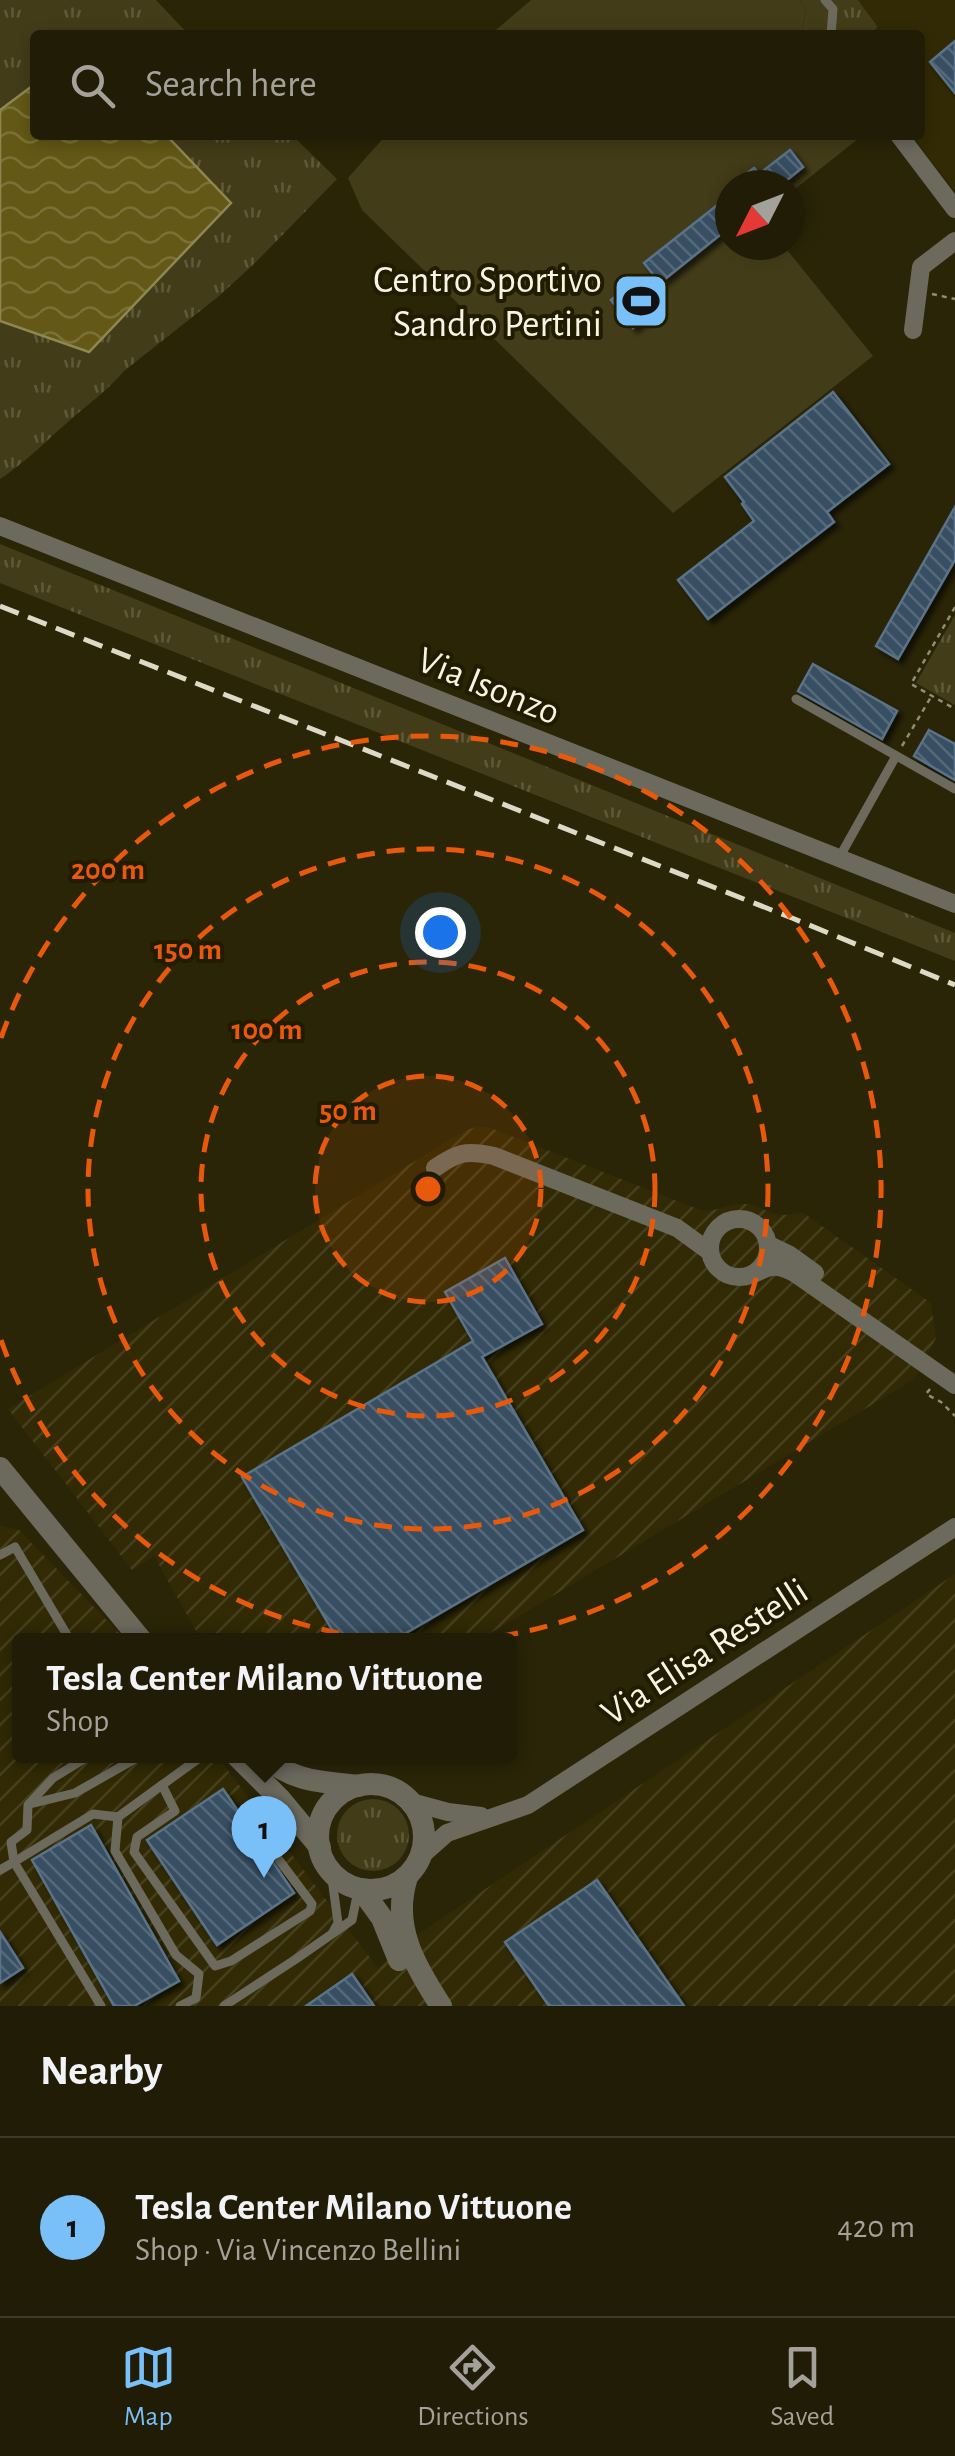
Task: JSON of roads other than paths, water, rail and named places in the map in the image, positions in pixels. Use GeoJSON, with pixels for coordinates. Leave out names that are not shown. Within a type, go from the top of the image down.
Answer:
{"type":"FeatureCollection","features":[{"type":"Feature","properties":{"kind":"street"},"geometry":{"type":"LineString","coordinates":[[899,140],[955,209]]}},
{"type":"Feature","properties":{"kind":"street"},"geometry":{"type":"LineString","coordinates":[[913,330],[921,266],[955,241]]}},
{"type":"Feature","properties":{"kind":"street","name":"Via Isonzo"},"geometry":{"type":"LineString","coordinates":[[0,526],[955,904]]}},
{"type":"Feature","properties":{"kind":"street"},"geometry":{"type":"LineString","coordinates":[[434,1168],[471,1152],[494,1156],[678,1228],[710,1252]]}},
{"type":"Feature","properties":{"kind":"street"},"geometry":{"type":"LineString","coordinates":[[678,1228],[707,1228],[737,1219],[754,1223],[769,1244],[766,1260],[756,1272]]}},
{"type":"Feature","properties":{"kind":"street"},"geometry":{"type":"LineString","coordinates":[[722,1225],[714,1232],[710,1252],[713,1262],[728,1275],[737,1278],[769,1265],[796,1274],[955,1385]]}},
{"type":"Feature","properties":{"kind":"street"},"geometry":{"type":"LineString","coordinates":[[769,1244],[955,1371]]}},
{"type":"Feature","properties":{"kind":"street"},"geometry":{"type":"LineString","coordinates":[[0,1468],[134,1633]]}},
{"type":"Feature","properties":{"kind":"street"},"geometry":{"type":"LineString","coordinates":[[0,1488],[27,1500]]}},
{"type":"Feature","properties":{"kind":"street","name":"Via Elisa Restelli"},"geometry":{"type":"LineString","coordinates":[[421,1856],[448,1833],[528,1805],[953,1527]]}},
{"type":"Feature","properties":{"kind":"street"},"geometry":{"type":"LineString","coordinates":[[243,1763],[320,1847]]}},
{"type":"Feature","properties":{"kind":"street"},"geometry":{"type":"LineString","coordinates":[[272,1763],[301,1779],[359,1786]]}},
{"type":"Feature","properties":{"kind":"street"},"geometry":{"type":"LineString","coordinates":[[407,1877],[384,1889],[360,1889],[342,1882],[330,1871],[322,1857],[319,1826],[339,1795],[368,1784],[384,1786],[411,1802],[420,1815],[424,1842],[421,1856],[407,1877],[402,1901],[404,1930],[418,1970],[441,2006]]}},
{"type":"Feature","properties":{"kind":"street","name":"Via Elisa Restelli"},"geometry":{"type":"LineString","coordinates":[[411,1802],[448,1812],[492,1816]]}},
{"type":"Feature","properties":{"kind":"street"},"geometry":{"type":"LineString","coordinates":[[360,1889],[382,1918],[406,1978],[425,2006]]}},
{"type":"Feature","properties":{"kind":"lane"},"geometry":{"type":"LineString","coordinates":[[826,0],[833,9],[831,30]]}},
{"type":"Feature","properties":{"kind":"lane"},"geometry":{"type":"LineString","coordinates":[[796,699],[955,790]]}},
{"type":"Feature","properties":{"kind":"lane"},"geometry":{"type":"LineString","coordinates":[[838,858],[896,756]]}},
{"type":"Feature","properties":{"kind":"lane"},"geometry":{"type":"LineString","coordinates":[[0,1541],[15,1547],[66,1633]]}},
{"type":"Feature","properties":{"kind":"lane"},"geometry":{"type":"LineString","coordinates":[[0,1555],[15,1547]]}},
{"type":"Feature","properties":{"kind":"lane"},"geometry":{"type":"LineString","coordinates":[[78,1763],[53,1778],[28,1805],[27,1830],[11,1842],[14,1862],[101,2006]]}},
{"type":"Feature","properties":{"kind":"lane"},"geometry":{"type":"LineString","coordinates":[[28,1805],[75,1793],[128,1763]]}},
{"type":"Feature","properties":{"kind":"lane"},"geometry":{"type":"LineString","coordinates":[[183,1763],[186,1767]]}},
{"type":"Feature","properties":{"kind":"lane"},"geometry":{"type":"LineString","coordinates":[[0,1870],[93,1814],[118,1817],[192,1763]]}},
{"type":"Feature","properties":{"kind":"lane"},"geometry":{"type":"LineString","coordinates":[[162,1785],[175,1810],[137,1836],[134,1852],[214,1966],[231,1961],[310,1911],[312,1904],[279,1860]]}},
{"type":"Feature","properties":{"kind":"lane"},"geometry":{"type":"LineString","coordinates":[[118,1817],[115,1851],[176,1955],[199,1974],[196,1998],[180,2006]]}},
{"type":"Feature","properties":{"kind":"lane"},"geometry":{"type":"LineString","coordinates":[[330,1871],[338,1923],[331,1934]]}},
{"type":"Feature","properties":{"kind":"lane"},"geometry":{"type":"LineString","coordinates":[[224,2006],[352,1920],[360,1889]]}},
{"type":"Feature","properties":{"kind":"water"},"geometry":{"type":"Polygon","coordinates":[[[30,88],[30,140],[171,140],[231,203],[89,352],[0,321],[0,110],[30,88]]]}},
{"type":"Feature","properties":{"kind":"railway"},"geometry":{"type":"LineString","coordinates":[[0,606],[955,985]]}},
{"type":"Feature","properties":{"kind":"place","name":"Centro Sportivo Sandro Pertini"},"geometry":{"type":"Point","coordinates":[641,301]}},
{"type":"Feature","properties":{"kind":"place","name":"Tesla Center Milano Vittuone"},"geometry":{"type":"Point","coordinates":[264,1878]}}]}
